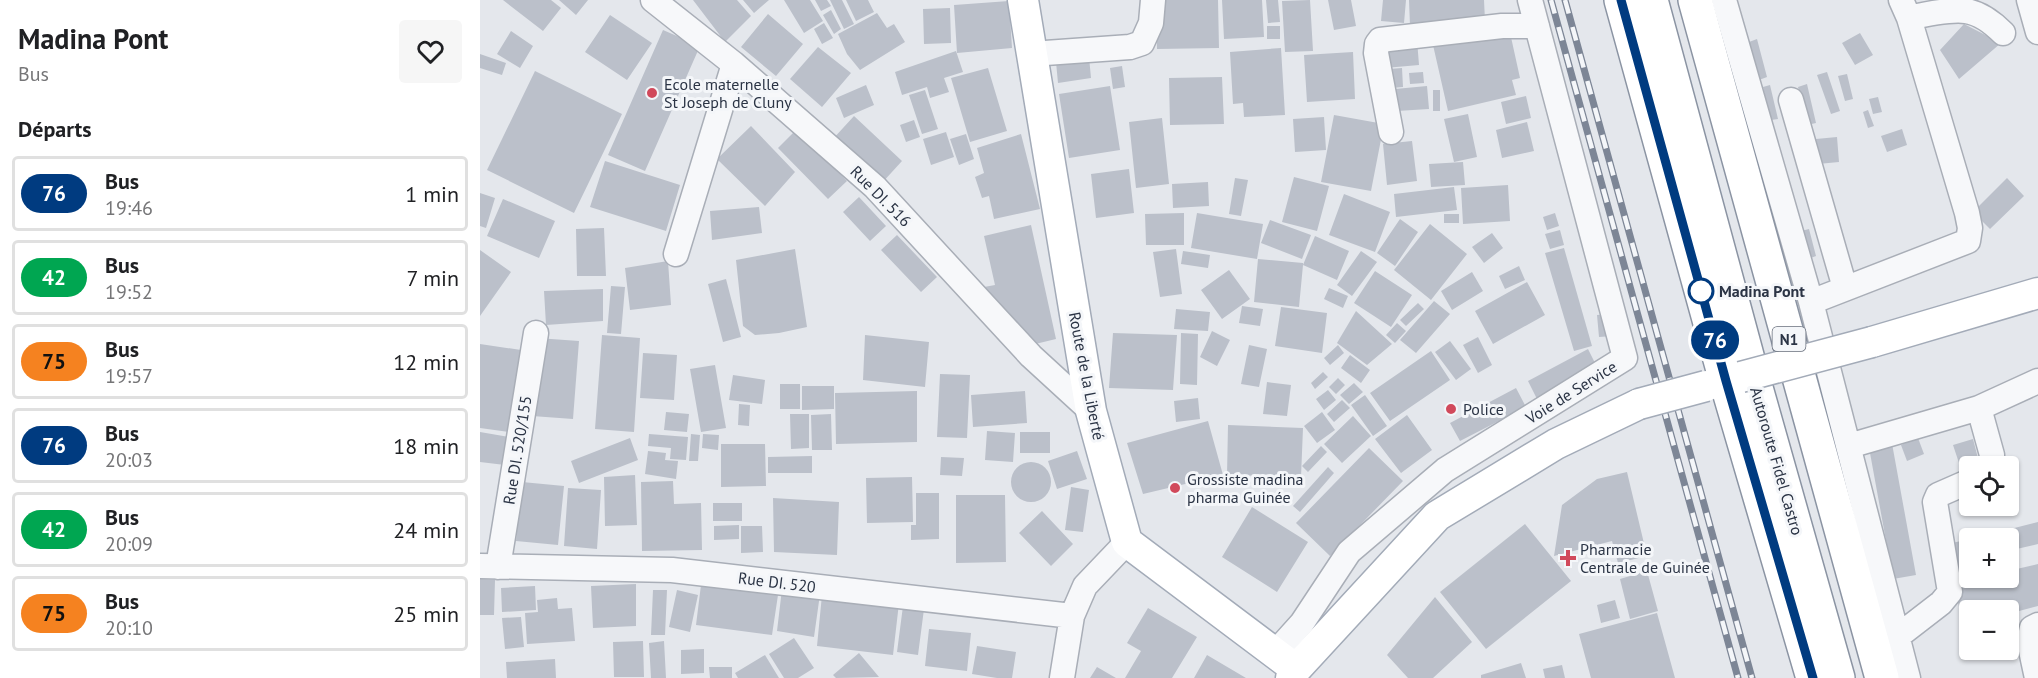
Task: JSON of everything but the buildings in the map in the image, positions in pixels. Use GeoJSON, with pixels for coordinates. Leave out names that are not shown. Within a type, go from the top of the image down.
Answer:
{"type":"FeatureCollection","features":[{"type":"Feature","properties":{"kind":"highway"},"geometry":{"type":"LineString","coordinates":[[1621,0],[1724,381],[1813,678]]}},
{"type":"Feature","properties":{"kind":"highway","name":"Autoroute Fidel Castro"},"geometry":{"type":"LineString","coordinates":[[1651,0],[1749,363],[1838,678]]}},
{"type":"Feature","properties":{"kind":"highway","name":"N1"},"geometry":{"type":"LineString","coordinates":[[1695,0],[1882,678]]}},
{"type":"Feature","properties":{"kind":"main road","name":"Route de la Liberté"},"geometry":{"type":"LineString","coordinates":[[1028,2],[1031,54],[1091,411],[1126,542]]}},
{"type":"Feature","properties":{"kind":"main road"},"geometry":{"type":"LineString","coordinates":[[1126,542],[1287,666],[1437,516],[1556,444],[1639,404],[1872,342],[2038,293]]}},
{"type":"Feature","properties":{"kind":"street","name":"Rue DI. 516"},"geometry":{"type":"LineString","coordinates":[[653,0],[734,64],[875,187],[1031,356],[1091,411]]}},
{"type":"Feature","properties":{"kind":"street"},"geometry":{"type":"LineString","coordinates":[[1031,54],[1130,47],[1142,43],[1150,23],[1153,0]]}},
{"type":"Feature","properties":{"kind":"street","name":"Voie de Service"},"geometry":{"type":"LineString","coordinates":[[1287,666],[1302,623],[1349,552],[1445,470],[1625,358],[1530,0]]}},
{"type":"Feature","properties":{"kind":"street"},"geometry":{"type":"LineString","coordinates":[[1724,0],[1811,302],[1908,678]]}},
{"type":"Feature","properties":{"kind":"street"},"geometry":{"type":"LineString","coordinates":[[2029,0],[2038,32]]}},
{"type":"Feature","properties":{"kind":"street"},"geometry":{"type":"LineString","coordinates":[[1811,302],[1968,241],[1970,228],[1967,213],[1905,9]]}},
{"type":"Feature","properties":{"kind":"street"},"geometry":{"type":"LineString","coordinates":[[1905,9],[1924,15],[1967,11],[1991,22],[2004,33]]}},
{"type":"Feature","properties":{"kind":"street"},"geometry":{"type":"LineString","coordinates":[[1391,132],[1376,52],[1380,40],[1502,26],[1537,26]]}},
{"type":"Feature","properties":{"kind":"street"},"geometry":{"type":"LineString","coordinates":[[676,254],[734,64]]}},
{"type":"Feature","properties":{"kind":"street"},"geometry":{"type":"LineString","coordinates":[[1791,100],[1845,288]]}},
{"type":"Feature","properties":{"kind":"street","name":"Rue DI. 520/155"},"geometry":{"type":"LineString","coordinates":[[489,566],[536,333]]}},
{"type":"Feature","properties":{"kind":"street"},"geometry":{"type":"LineString","coordinates":[[1849,446],[1979,408],[2038,381]]}},
{"type":"Feature","properties":{"kind":"street"},"geometry":{"type":"LineString","coordinates":[[1979,408],[1992,456]]}},
{"type":"Feature","properties":{"kind":"street"},"geometry":{"type":"LineString","coordinates":[[1897,637],[1941,603],[1950,592],[1935,502],[1938,495],[1959,486]]}},
{"type":"Feature","properties":{"kind":"street"},"geometry":{"type":"LineString","coordinates":[[1062,678],[1072,616],[1085,586],[1126,542]]}},
{"type":"Feature","properties":{"kind":"street","name":"Rue DI. 520"},"geometry":{"type":"LineString","coordinates":[[489,566],[672,570],[1072,616]]}},
{"type":"Feature","properties":{"kind":"street"},"geometry":{"type":"LineString","coordinates":[[2037,678],[2030,641],[2032,628],[2038,625]]}},
{"type":"Feature","properties":{"kind":"railway"},"geometry":{"type":"LineString","coordinates":[[1551,0],[1738,678]]}},
{"type":"Feature","properties":{"kind":"railway"},"geometry":{"type":"LineString","coordinates":[[1565,0],[1752,678]]}},
{"type":"Feature","properties":{"kind":"bus line","name":"76"},"geometry":{"type":"LineString","coordinates":[[1621,0],[1726,381],[1813,678]]}},
{"type":"Feature","properties":{"kind":"place","name":"Ecole maternelle St Joseph de Cluny"},"geometry":{"type":"Point","coordinates":[652,93]}},
{"type":"Feature","properties":{"kind":"place","name":"Madina Pont"},"geometry":{"type":"Point","coordinates":[1701,291]}},
{"type":"Feature","properties":{"kind":"place","name":"Police"},"geometry":{"type":"Point","coordinates":[1451,409]}},
{"type":"Feature","properties":{"kind":"place","name":"Grossiste madina pharma Guinée"},"geometry":{"type":"Point","coordinates":[1175,488]}},
{"type":"Feature","properties":{"kind":"place","name":"Pharmacie Centrale de Guinée"},"geometry":{"type":"Point","coordinates":[1568,558]}}]}
